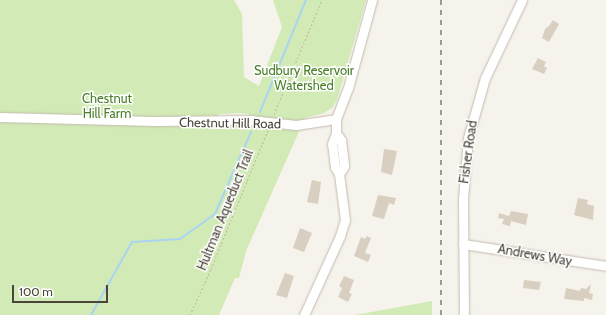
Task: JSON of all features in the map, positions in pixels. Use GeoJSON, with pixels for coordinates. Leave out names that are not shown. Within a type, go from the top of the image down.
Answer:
{"type":"FeatureCollection","features":[{"type":"Feature","properties":{"kind":"street"},"geometry":{"type":"LineString","coordinates":[[304,315],[340,236],[344,220],[339,174],[335,167],[332,144],[336,133],[336,119],[348,88],[372,0]]}},
{"type":"Feature","properties":{"kind":"street","name":"Fisher Road"},"geometry":{"type":"LineString","coordinates":[[464,315],[462,199],[468,138],[485,78],[522,0]]}},
{"type":"Feature","properties":{"kind":"street","name":"Chestnut Hill Road"},"geometry":{"type":"LineString","coordinates":[[0,117],[169,121],[251,120],[296,125],[336,119]]}},
{"type":"Feature","properties":{"kind":"street","name":"Andrews Way"},"geometry":{"type":"LineString","coordinates":[[463,244],[606,266]]}},
{"type":"Feature","properties":{"kind":"path","name":"Hultman Aqueduct Trail"},"geometry":{"type":"LineString","coordinates":[[190,315],[211,269],[294,63],[322,0]]}},
{"type":"Feature","properties":{"kind":"green space","name":"Chestnut Hill Farm"},"geometry":{"type":"Polygon","coordinates":[[[0,0],[234,0],[242,14],[244,77],[259,86],[282,27],[273,0],[366,0],[337,100],[332,108],[324,113],[305,118],[246,251],[239,278],[235,278],[219,315],[0,315],[0,0]],[[218,114],[214,126],[244,125],[249,114],[218,114]]]}},
{"type":"Feature","properties":{"kind":"green space"},"geometry":{"type":"Polygon","coordinates":[[[432,301],[432,315],[355,315],[432,301]]]}},
{"type":"Feature","properties":{"kind":"building"},"geometry":{"type":"Polygon","coordinates":[[[553,20],[559,24],[549,42],[542,38],[545,29],[553,20]]]}},
{"type":"Feature","properties":{"kind":"building"},"geometry":{"type":"Polygon","coordinates":[[[538,58],[546,62],[544,66],[547,68],[544,74],[532,69],[538,58]]]}},
{"type":"Feature","properties":{"kind":"building"},"geometry":{"type":"Polygon","coordinates":[[[384,149],[397,151],[392,175],[381,172],[384,149]]]}},
{"type":"Feature","properties":{"kind":"building"},"geometry":{"type":"Polygon","coordinates":[[[312,180],[321,182],[318,204],[307,202],[312,180]]]}},
{"type":"Feature","properties":{"kind":"building"},"geometry":{"type":"Polygon","coordinates":[[[378,195],[396,198],[394,205],[389,203],[384,219],[372,216],[378,195]]]}},
{"type":"Feature","properties":{"kind":"building"},"geometry":{"type":"Polygon","coordinates":[[[578,198],[588,200],[587,204],[594,206],[593,220],[574,215],[578,198]]]}},
{"type":"Feature","properties":{"kind":"building"},"geometry":{"type":"Polygon","coordinates":[[[511,211],[528,214],[526,225],[511,221],[510,226],[502,224],[504,219],[498,218],[499,213],[509,216],[511,211]]]}},
{"type":"Feature","properties":{"kind":"building"},"geometry":{"type":"Polygon","coordinates":[[[300,228],[312,233],[304,252],[293,248],[300,228]]]}},
{"type":"Feature","properties":{"kind":"building"},"geometry":{"type":"Polygon","coordinates":[[[367,236],[371,238],[365,253],[371,255],[368,262],[354,256],[361,237],[365,239],[367,236]]]}},
{"type":"Feature","properties":{"kind":"building"},"geometry":{"type":"Polygon","coordinates":[[[285,273],[294,276],[287,298],[276,295],[285,273]]]}},
{"type":"Feature","properties":{"kind":"building"},"geometry":{"type":"Polygon","coordinates":[[[344,276],[354,280],[349,293],[352,294],[348,302],[338,297],[342,288],[339,286],[344,276]]]}},
{"type":"Feature","properties":{"kind":"building"},"geometry":{"type":"Polygon","coordinates":[[[524,280],[541,282],[539,290],[523,288],[524,280]]]}},
{"type":"Feature","properties":{"kind":"building"},"geometry":{"type":"Polygon","coordinates":[[[591,284],[589,293],[593,294],[592,300],[584,298],[584,301],[564,299],[566,288],[580,291],[581,288],[586,289],[591,284]]]}},
{"type":"Feature","properties":{"kind":"waterway"},"geometry":{"type":"LineString","coordinates":[[260,112],[306,0]]}},
{"type":"Feature","properties":{"kind":"waterway"},"geometry":{"type":"LineString","coordinates":[[91,315],[132,242],[180,239],[215,214],[251,132]]}},
{"type":"Feature","properties":{"kind":"railway"},"geometry":{"type":"LineString","coordinates":[[441,0],[441,315]]}},
{"type":"Feature","properties":{"kind":"park label","name":"Sudbury Reservoir Watershed"},"geometry":{"type":"Point","coordinates":[304,78]}}]}
